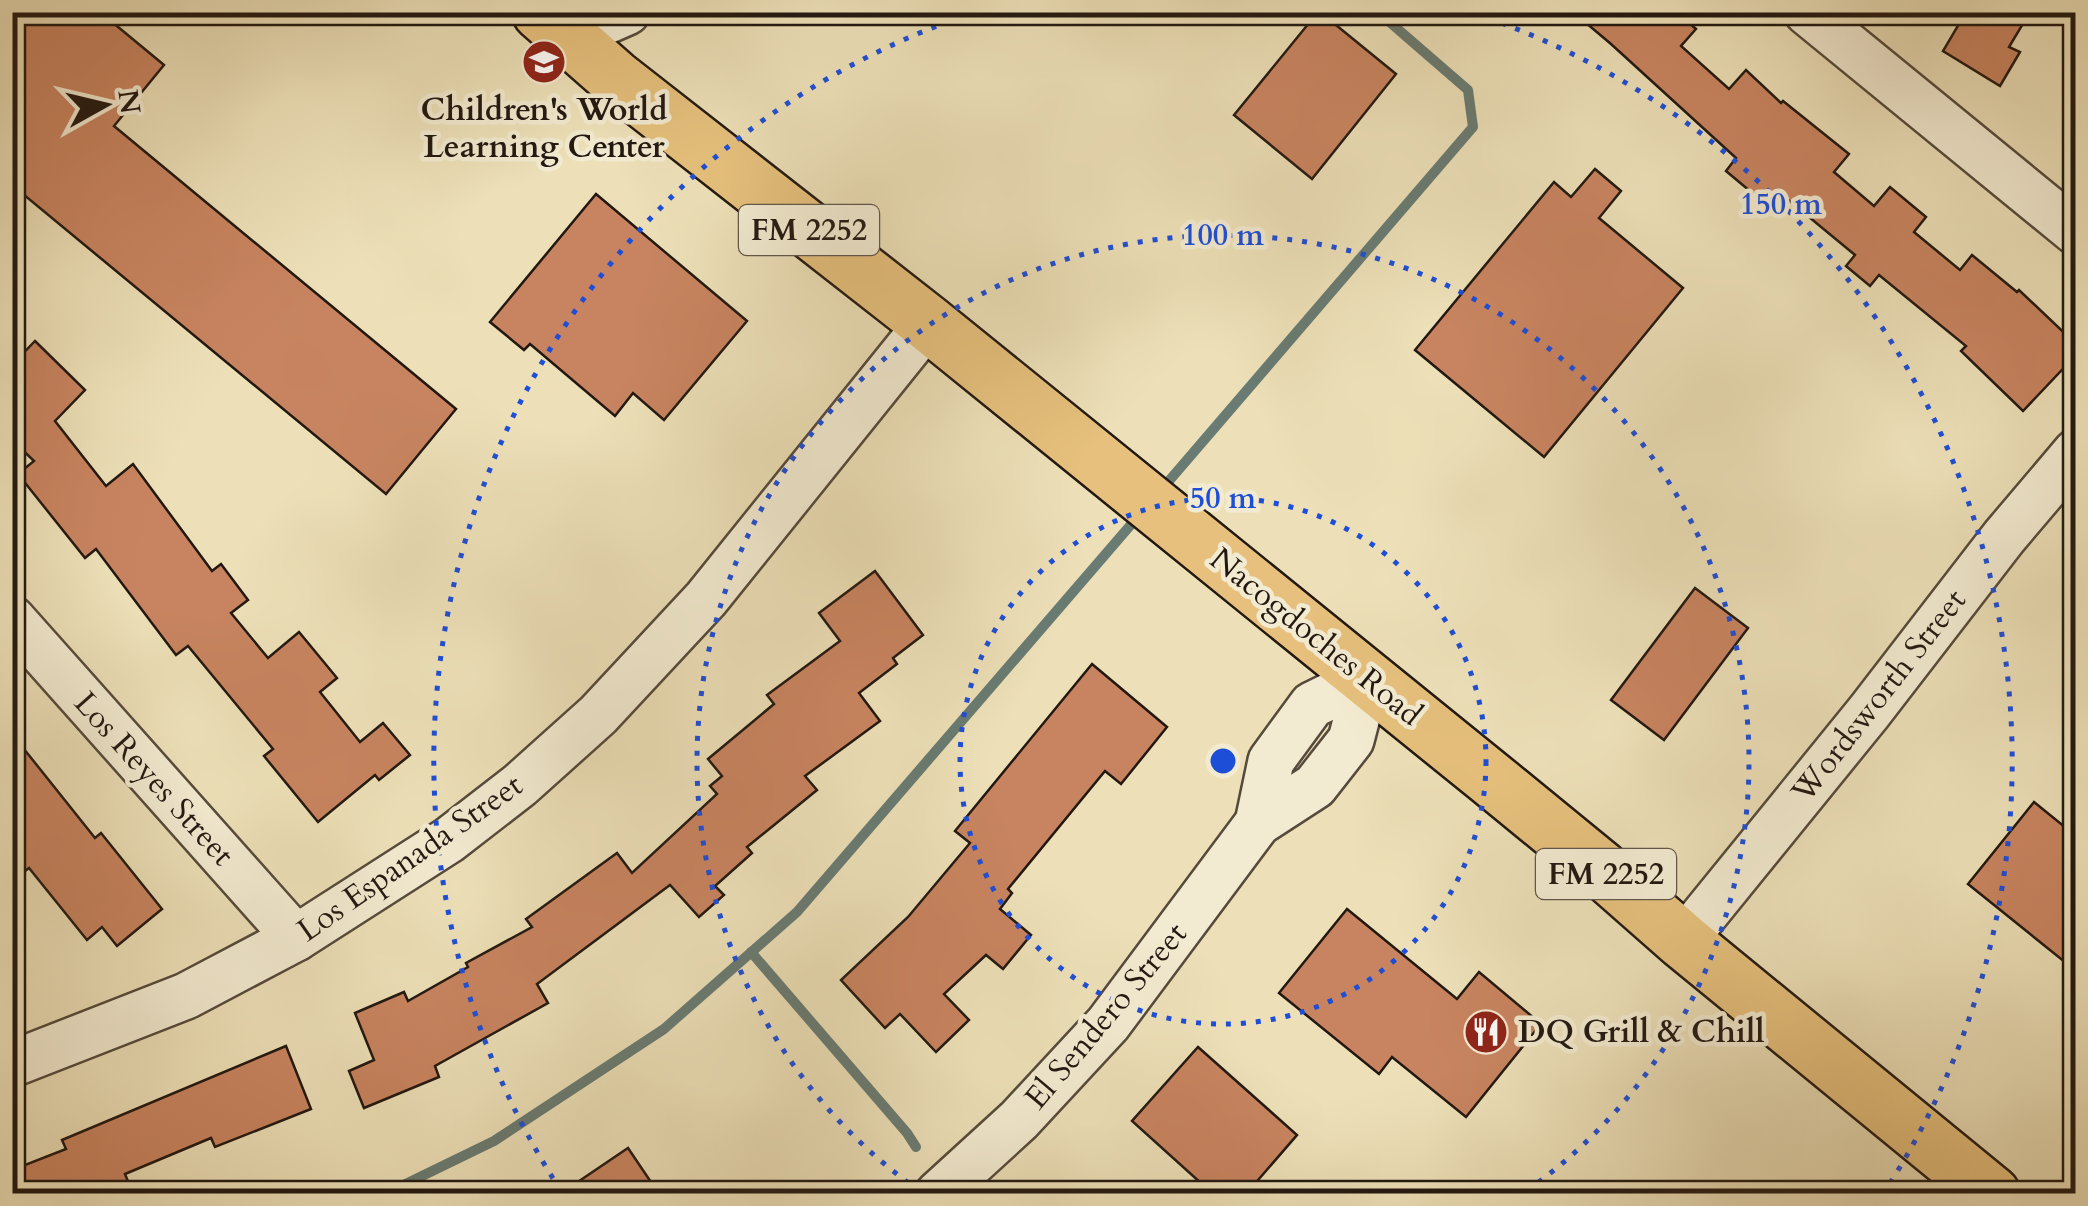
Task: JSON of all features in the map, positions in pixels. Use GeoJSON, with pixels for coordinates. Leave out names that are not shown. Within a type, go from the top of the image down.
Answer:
{"type":"FeatureCollection","features":[{"type":"Feature","properties":{"kind":"main road","name":"Nacogdoches Road"},"geometry":{"type":"LineString","coordinates":[[562,21],[630,90],[928,323],[1217,557],[1992,1194]]}},
{"type":"Feature","properties":{"kind":"street"},"geometry":{"type":"LineString","coordinates":[[562,21],[627,12]]}},
{"type":"Feature","properties":{"kind":"street"},"geometry":{"type":"LineString","coordinates":[[1832,20],[2076,232]]}},
{"type":"Feature","properties":{"kind":"street","name":"Los Espanada Street"},"geometry":{"type":"LineString","coordinates":[[12,1064],[186,996],[296,938],[449,840],[520,785],[598,715],[706,600],[928,323]]}},
{"type":"Feature","properties":{"kind":"street","name":"Wordsworth Street"},"geometry":{"type":"LineString","coordinates":[[1683,941],[2076,452]]}},
{"type":"Feature","properties":{"kind":"street","name":"Los Reyes Street"},"geometry":{"type":"LineString","coordinates":[[12,619],[296,938]]}},
{"type":"Feature","properties":{"kind":"street","name":"El Sendero Street"},"geometry":{"type":"LineString","coordinates":[[938,1194],[1019,1120],[1108,1024],[1258,823],[1270,762],[1312,705],[1366,678]]}},
{"type":"Feature","properties":{"kind":"building"},"geometry":{"type":"Polygon","coordinates":[[[12,12],[100,12],[164,65],[114,126],[456,409],[386,494],[12,185],[12,12]]]}},
{"type":"Feature","properties":{"kind":"building"},"geometry":{"type":"Polygon","coordinates":[[[1318,12],[1396,74],[1312,179],[1234,115],[1318,12]]]}},
{"type":"Feature","properties":{"kind":"building"},"geometry":{"type":"Polygon","coordinates":[[[1573,12],[1676,12],[1696,29],[1681,46],[1729,89],[1746,70],[1781,103],[1849,154],[1834,172],[1874,206],[1890,187],[1926,217],[1914,232],[1960,270],[1972,255],[2019,290],[2076,344],[2076,355],[2023,411],[1961,351],[1966,346],[1879,275],[1870,286],[1846,266],[1855,255],[1780,193],[1769,207],[1726,171],[1736,158],[1573,12]]]}},
{"type":"Feature","properties":{"kind":"building"},"geometry":{"type":"Polygon","coordinates":[[[1966,12],[2030,12],[2009,47],[2020,52],[2000,86],[1943,51],[1966,12]]]}},
{"type":"Feature","properties":{"kind":"building"},"geometry":{"type":"Polygon","coordinates":[[[1595,169],[1621,191],[1599,218],[1683,288],[1544,457],[1415,350],[1554,182],[1571,197],[1595,169]]]}},
{"type":"Feature","properties":{"kind":"building"},"geometry":{"type":"Polygon","coordinates":[[[596,194],[747,321],[664,420],[633,393],[615,416],[530,344],[524,350],[490,322],[596,194]]]}},
{"type":"Feature","properties":{"kind":"building"},"geometry":{"type":"Polygon","coordinates":[[[35,341],[85,390],[55,421],[106,486],[133,464],[212,571],[221,564],[248,600],[231,613],[268,658],[299,632],[337,678],[320,692],[360,742],[383,723],[410,755],[379,780],[375,775],[318,822],[264,756],[273,749],[188,646],[176,655],[96,549],[85,558],[18,474],[34,461],[12,440],[12,365],[35,341]]]}},
{"type":"Feature","properties":{"kind":"building"},"geometry":{"type":"Polygon","coordinates":[[[875,571],[923,635],[893,658],[897,664],[859,693],[880,721],[805,776],[817,790],[747,847],[752,853],[715,886],[724,895],[699,917],[670,885],[537,984],[548,1003],[435,1066],[439,1077],[364,1108],[349,1071],[374,1060],[355,1013],[404,992],[408,1001],[468,967],[466,963],[532,927],[526,919],[617,853],[632,873],[717,794],[710,786],[722,776],[708,759],[774,704],[767,695],[840,641],[819,613],[875,571]]]}},
{"type":"Feature","properties":{"kind":"building"},"geometry":{"type":"Polygon","coordinates":[[[1695,588],[1748,628],[1664,740],[1611,700],[1695,588]]]}},
{"type":"Feature","properties":{"kind":"building"},"geometry":{"type":"Polygon","coordinates":[[[1092,664],[1167,727],[1121,784],[1105,771],[1008,889],[1012,893],[1000,909],[1031,935],[1003,969],[986,955],[944,994],[969,1020],[936,1052],[900,1014],[885,1028],[841,980],[908,917],[970,843],[955,831],[1092,664]]]}},
{"type":"Feature","properties":{"kind":"building"},"geometry":{"type":"Polygon","coordinates":[[[12,734],[95,838],[101,833],[162,909],[117,946],[102,927],[87,940],[29,868],[12,881],[12,734]]]}},
{"type":"Feature","properties":{"kind":"building"},"geometry":{"type":"Polygon","coordinates":[[[2034,802],[2076,836],[2076,971],[1968,884],[2034,802]]]}},
{"type":"Feature","properties":{"kind":"building"},"geometry":{"type":"Polygon","coordinates":[[[1347,909],[1457,999],[1479,972],[1541,1024],[1466,1117],[1392,1057],[1379,1074],[1279,993],[1347,909]]]}},
{"type":"Feature","properties":{"kind":"building"},"geometry":{"type":"Polygon","coordinates":[[[286,1046],[311,1109],[215,1147],[211,1138],[125,1174],[133,1194],[12,1194],[12,1170],[66,1149],[62,1140],[286,1046]]]}},
{"type":"Feature","properties":{"kind":"building"},"geometry":{"type":"Polygon","coordinates":[[[1198,1047],[1297,1135],[1246,1194],[1213,1194],[1132,1121],[1198,1047]]]}},
{"type":"Feature","properties":{"kind":"building"},"geometry":{"type":"Polygon","coordinates":[[[628,1148],[659,1194],[560,1194],[628,1148]]]}},
{"type":"Feature","properties":{"kind":"waterway"},"geometry":{"type":"LineString","coordinates":[[1162,489],[1473,127],[1468,90],[1378,12]]}},
{"type":"Feature","properties":{"kind":"waterway"},"geometry":{"type":"LineString","coordinates":[[385,1194],[494,1141],[664,1029],[797,912],[1141,513]]}},
{"type":"Feature","properties":{"kind":"waterway"},"geometry":{"type":"LineString","coordinates":[[751,952],[916,1147]]}},
{"type":"Feature","properties":{"kind":"place","name":"Children's World Learning Center"},"geometry":{"type":"Point","coordinates":[544,62]}},
{"type":"Feature","properties":{"kind":"place","name":"DQ Grill & Chill"},"geometry":{"type":"Point","coordinates":[1486,1032]}}]}
